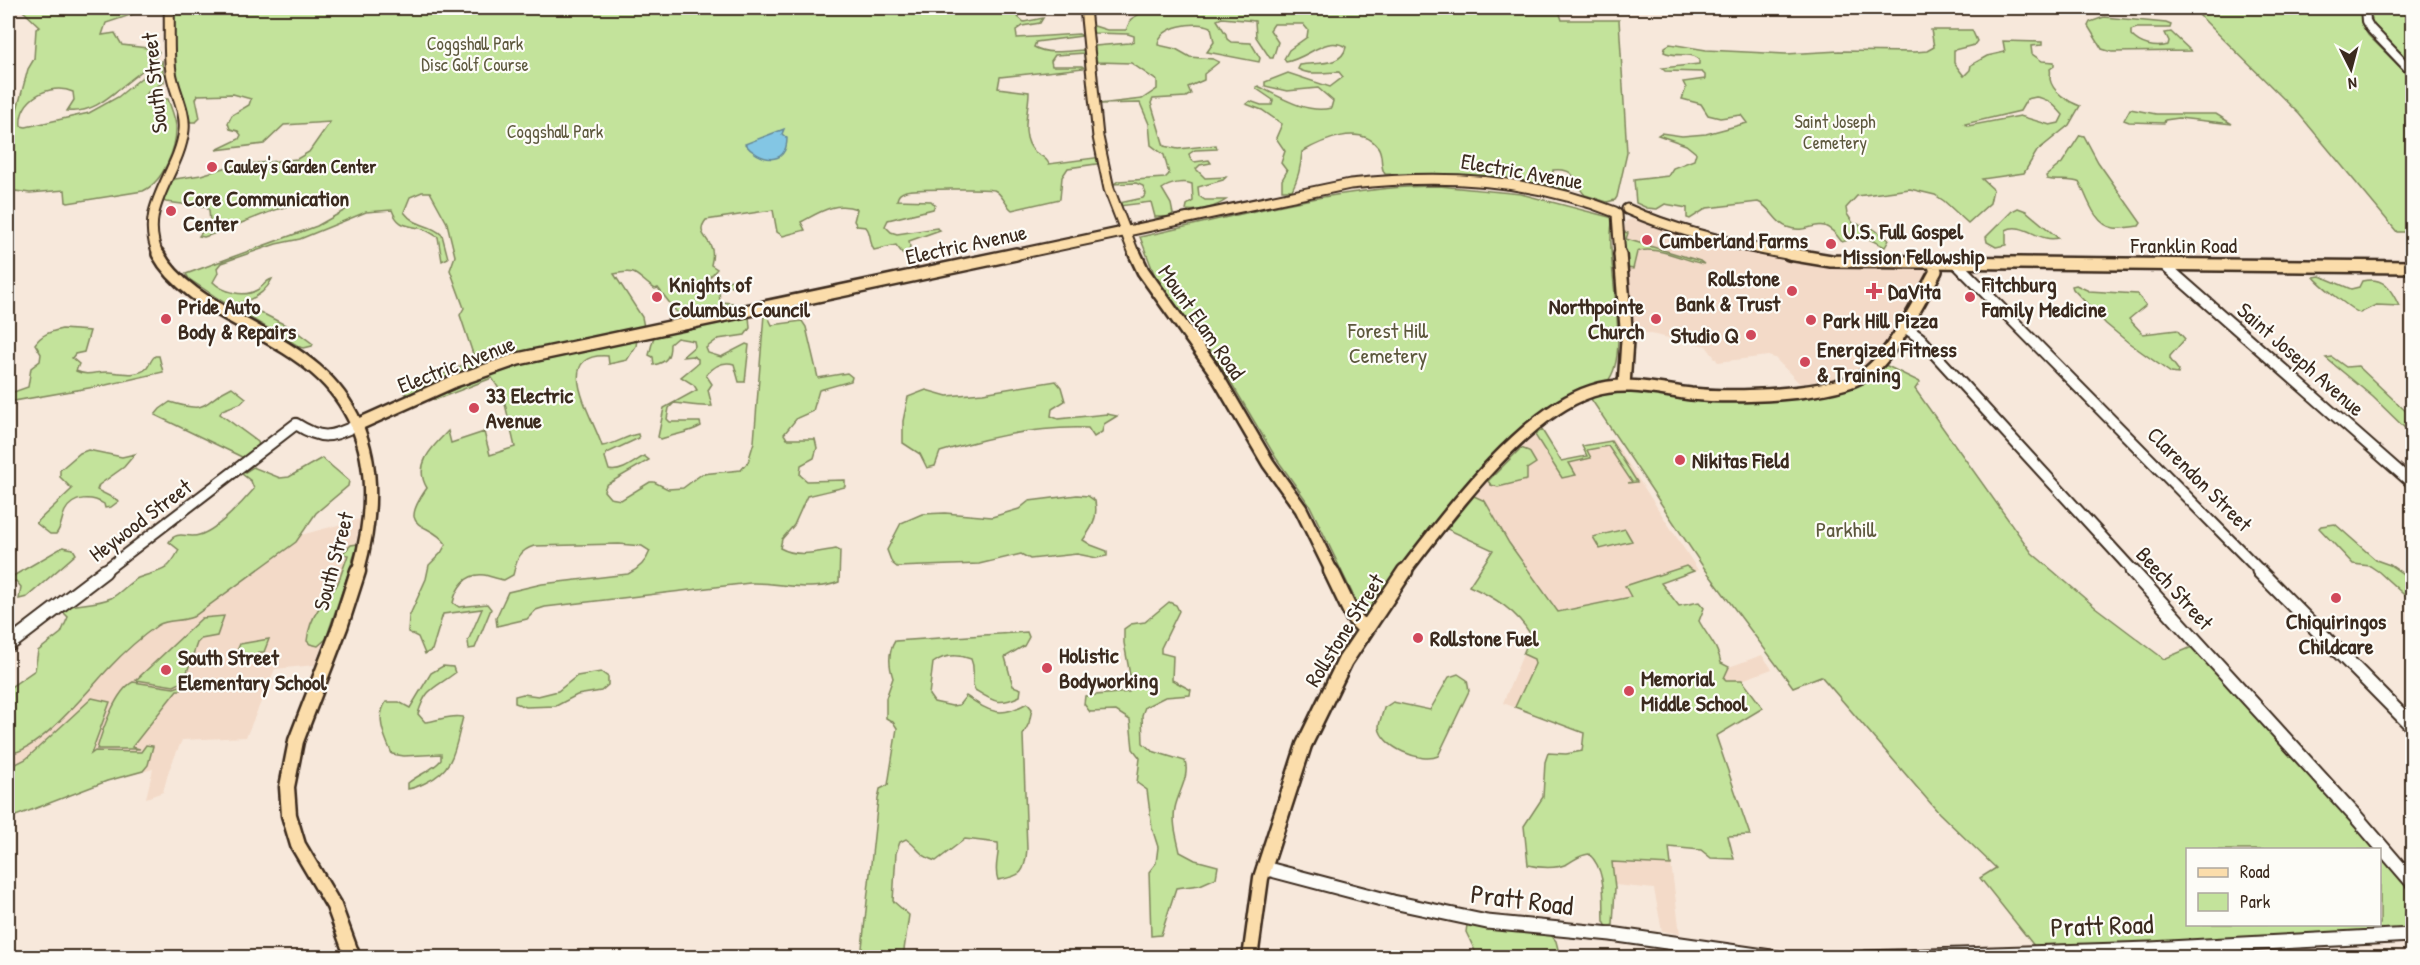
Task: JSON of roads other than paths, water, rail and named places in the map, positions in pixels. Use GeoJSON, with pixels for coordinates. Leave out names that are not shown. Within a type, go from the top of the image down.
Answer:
{"type":"FeatureCollection","features":[{"type":"Feature","properties":{"kind":"main road","name":"South Street"},"geometry":{"type":"LineString","coordinates":[[169,8],[171,75],[185,123],[182,142],[158,192],[153,211],[155,247],[160,258],[192,292],[313,366],[341,397],[357,425],[365,448],[369,474],[369,526],[345,608],[297,734],[289,764],[288,782],[288,805],[299,849],[335,910],[353,957]]}},
{"type":"Feature","properties":{"kind":"main road","name":"Mount Elam Road"},"geometry":{"type":"LineString","coordinates":[[1085,8],[1098,137],[1109,189],[1127,231],[1134,255],[1143,272],[1225,386],[1263,454],[1307,519],[1353,617],[1365,629]]}},
{"type":"Feature","properties":{"kind":"main road","name":"Electric Avenue"},"geometry":{"type":"LineString","coordinates":[[357,425],[455,381],[518,359],[1334,187],[1395,179],[1440,178],[1497,182],[1545,191],[1756,249],[1803,258],[1851,262],[1956,263]]}},
{"type":"Feature","properties":{"kind":"main road"},"geometry":{"type":"LineString","coordinates":[[1621,212],[1618,229],[1628,340],[1624,386],[1726,397],[1779,392],[1843,382],[1864,376],[1882,358],[1932,280],[1936,270],[1933,263]]}},
{"type":"Feature","properties":{"kind":"main road","name":"Franklin Road"},"geometry":{"type":"LineString","coordinates":[[1956,263],[2412,267]]}},
{"type":"Feature","properties":{"kind":"main road","name":"Rollstone Street"},"geometry":{"type":"LineString","coordinates":[[1250,957],[1264,868],[1290,785],[1314,720],[1354,645],[1434,533],[1497,460],[1557,410],[1587,393],[1624,386]]}},
{"type":"Feature","properties":{"kind":"street"},"geometry":{"type":"LineString","coordinates":[[2365,8],[2366,21],[2370,28],[2412,72]]}},
{"type":"Feature","properties":{"kind":"street","name":"Clarendon Street"},"geometry":{"type":"LineString","coordinates":[[1956,263],[2412,726]]}},
{"type":"Feature","properties":{"kind":"street","name":"Saint Joseph Avenue"},"geometry":{"type":"LineString","coordinates":[[2163,264],[2412,483]]}},
{"type":"Feature","properties":{"kind":"street","name":"Beech Street"},"geometry":{"type":"LineString","coordinates":[[1902,325],[1920,338],[1998,423],[2412,882]]}},
{"type":"Feature","properties":{"kind":"street","name":"Heywood Street"},"geometry":{"type":"LineString","coordinates":[[8,645],[296,424],[311,435],[322,438],[334,436],[357,425]]}},
{"type":"Feature","properties":{"kind":"street","name":"Pratt Road"},"geometry":{"type":"LineString","coordinates":[[1264,868],[1393,902],[1487,922],[1611,934],[1778,957]]}},
{"type":"Feature","properties":{"kind":"street","name":"Pratt Road"},"geometry":{"type":"LineString","coordinates":[[1865,957],[2150,949],[2412,935]]}},
{"type":"Feature","properties":{"kind":"water"},"geometry":{"type":"Polygon","coordinates":[[[784,129],[782,134],[787,138],[786,148],[777,158],[771,159],[757,154],[745,144],[784,129]]]}},
{"type":"Feature","properties":{"kind":"place","name":"Cauley's Garden Center"},"geometry":{"type":"Point","coordinates":[212,167]}},
{"type":"Feature","properties":{"kind":"place","name":"Core Communication Center"},"geometry":{"type":"Point","coordinates":[171,211]}},
{"type":"Feature","properties":{"kind":"place","name":"Cumberland Farms"},"geometry":{"type":"Point","coordinates":[1647,240]}},
{"type":"Feature","properties":{"kind":"place","name":"U.S. Full Gospel Mission Fellowship"},"geometry":{"type":"Point","coordinates":[1831,244]}},
{"type":"Feature","properties":{"kind":"place","name":"Rollstone Bank & Trust"},"geometry":{"type":"Point","coordinates":[1792,291]}},
{"type":"Feature","properties":{"kind":"place","name":"DaVita"},"geometry":{"type":"Point","coordinates":[1874,291]}},
{"type":"Feature","properties":{"kind":"place","name":"Knights of Columbus Council"},"geometry":{"type":"Point","coordinates":[657,297]}},
{"type":"Feature","properties":{"kind":"place","name":"Fitchburg Family Medicine"},"geometry":{"type":"Point","coordinates":[1970,297]}},
{"type":"Feature","properties":{"kind":"place","name":"Pride Auto Body & Repairs"},"geometry":{"type":"Point","coordinates":[166,319]}},
{"type":"Feature","properties":{"kind":"place","name":"Northpointe Church"},"geometry":{"type":"Point","coordinates":[1656,319]}},
{"type":"Feature","properties":{"kind":"place","name":"Park Hill Pizza"},"geometry":{"type":"Point","coordinates":[1811,320]}},
{"type":"Feature","properties":{"kind":"place","name":"Studio Q"},"geometry":{"type":"Point","coordinates":[1751,335]}},
{"type":"Feature","properties":{"kind":"place","name":"Energized Fitness & Training"},"geometry":{"type":"Point","coordinates":[1805,362]}},
{"type":"Feature","properties":{"kind":"place","name":"33 Electric Avenue"},"geometry":{"type":"Point","coordinates":[474,408]}},
{"type":"Feature","properties":{"kind":"place","name":"Nikitas Field"},"geometry":{"type":"Point","coordinates":[1680,460]}},
{"type":"Feature","properties":{"kind":"place","name":"Chiquiringos Childcare"},"geometry":{"type":"Point","coordinates":[2336,598]}},
{"type":"Feature","properties":{"kind":"place","name":"Rollstone Fuel"},"geometry":{"type":"Point","coordinates":[1418,638]}},
{"type":"Feature","properties":{"kind":"place","name":"Holistic Bodyworking"},"geometry":{"type":"Point","coordinates":[1047,668]}},
{"type":"Feature","properties":{"kind":"place","name":"South Street Elementary School"},"geometry":{"type":"Point","coordinates":[166,670]}},
{"type":"Feature","properties":{"kind":"place","name":"Memorial Middle School"},"geometry":{"type":"Point","coordinates":[1629,691]}},
{"type":"Feature","properties":{"kind":"park label","name":"Coggshall Park Disc Golf Course"},"geometry":{"type":"Point","coordinates":[475,54]}},
{"type":"Feature","properties":{"kind":"park label","name":"Coggshall Park"},"geometry":{"type":"Point","coordinates":[555,132]}},
{"type":"Feature","properties":{"kind":"park label","name":"Saint Joseph Cemetery"},"geometry":{"type":"Point","coordinates":[1835,132]}},
{"type":"Feature","properties":{"kind":"park label","name":"Forest Hill Cemetery"},"geometry":{"type":"Point","coordinates":[1388,342]}},
{"type":"Feature","properties":{"kind":"park label","name":"Parkhill"},"geometry":{"type":"Point","coordinates":[1846,529]}}]}
